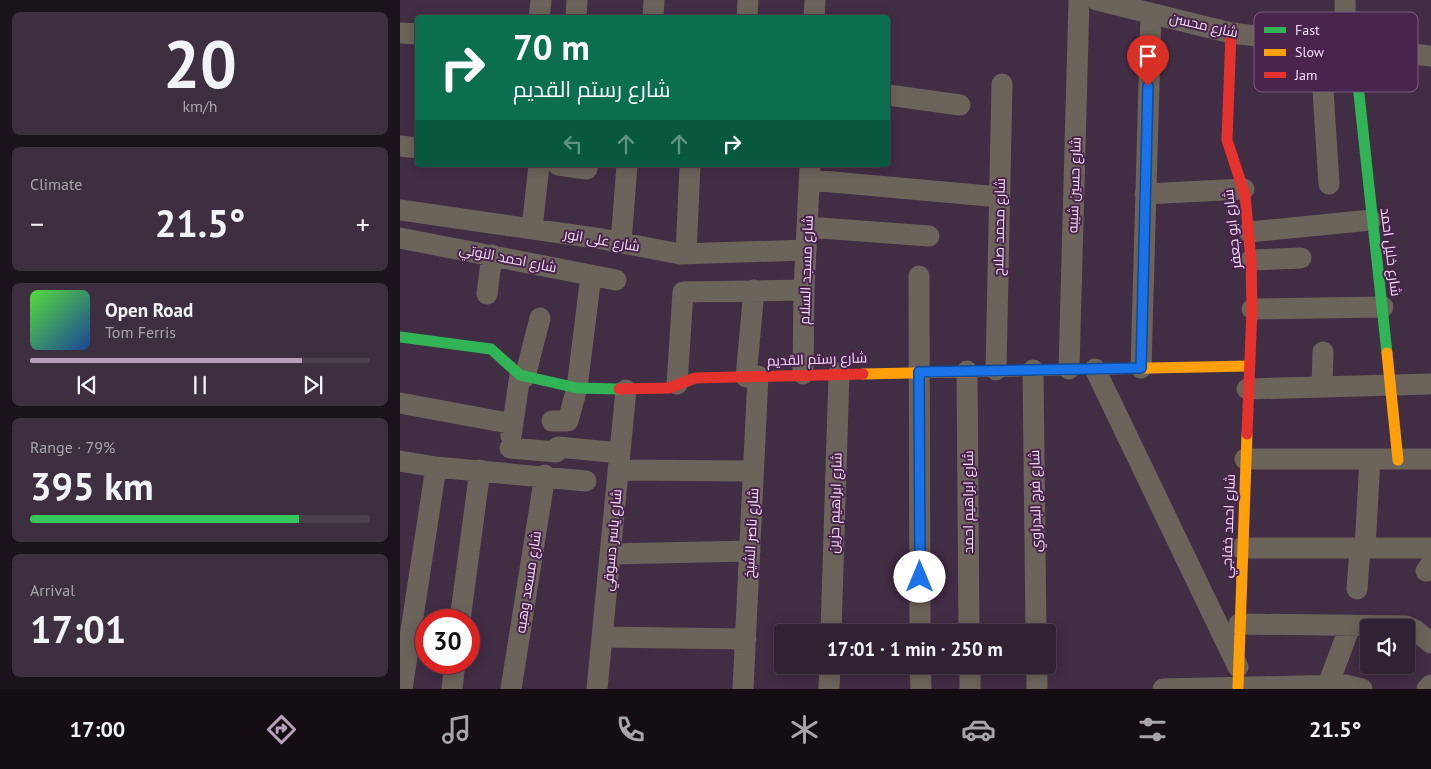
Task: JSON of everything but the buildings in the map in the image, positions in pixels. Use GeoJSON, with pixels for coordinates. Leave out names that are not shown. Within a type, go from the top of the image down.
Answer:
{"type":"FeatureCollection","features":[{"type":"Feature","properties":{"kind":"street"},"geometry":{"type":"LineString","coordinates":[[539,15],[541,0]]}},
{"type":"Feature","properties":{"kind":"street"},"geometry":{"type":"LineString","coordinates":[[576,15],[578,0]]}},
{"type":"Feature","properties":{"kind":"street"},"geometry":{"type":"LineString","coordinates":[[653,15],[654,0]]}},
{"type":"Feature","properties":{"kind":"street"},"geometry":{"type":"LineString","coordinates":[[747,15],[748,0]]}},
{"type":"Feature","properties":{"kind":"street"},"geometry":{"type":"LineString","coordinates":[[814,15],[815,0]]}},
{"type":"Feature","properties":{"kind":"street","name":"شارع حسين شيبه"},"geometry":{"type":"LineString","coordinates":[[1070,369],[1079,0]]}},
{"type":"Feature","properties":{"kind":"street","name":"شارع محسن"},"geometry":{"type":"LineString","coordinates":[[1097,0],[1231,33],[1254,36]]}},
{"type":"Feature","properties":{"kind":"street"},"geometry":{"type":"LineString","coordinates":[[1141,368],[1150,13]]}},
{"type":"Feature","properties":{"kind":"street"},"geometry":{"type":"LineString","coordinates":[[400,33],[415,34]]}},
{"type":"Feature","properties":{"kind":"street","name":"شارع ابو جعفر"},"geometry":{"type":"LineString","coordinates":[[1231,33],[1227,140],[1244,189],[1249,232],[1252,309],[1249,366]]}},
{"type":"Feature","properties":{"kind":"street","name":"شارع محسن"},"geometry":{"type":"LineString","coordinates":[[1418,55],[1431,56]]}},
{"type":"Feature","properties":{"kind":"street","name":"شارع محمد صلاح"},"geometry":{"type":"LineString","coordinates":[[996,370],[1002,84]]}},
{"type":"Feature","properties":{"kind":"street"},"geometry":{"type":"LineString","coordinates":[[1323,92],[1330,184]]}},
{"type":"Feature","properties":{"kind":"street","name":"شارع خليل احمد"},"geometry":{"type":"LineString","coordinates":[[1355,92],[1383,307],[1398,460]]}},
{"type":"Feature","properties":{"kind":"street"},"geometry":{"type":"LineString","coordinates":[[890,96],[960,105]]}},
{"type":"Feature","properties":{"kind":"street"},"geometry":{"type":"LineString","coordinates":[[400,146],[415,148]]}},
{"type":"Feature","properties":{"kind":"street"},"geometry":{"type":"LineString","coordinates":[[532,229],[539,167]]}},
{"type":"Feature","properties":{"kind":"street"},"geometry":{"type":"LineString","coordinates":[[579,167],[587,168]]}},
{"type":"Feature","properties":{"kind":"street"},"geometry":{"type":"LineString","coordinates":[[621,243],[627,167]]}},
{"type":"Feature","properties":{"kind":"street"},"geometry":{"type":"LineString","coordinates":[[686,254],[690,167]]}},
{"type":"Feature","properties":{"kind":"street"},"geometry":{"type":"LineString","coordinates":[[810,172],[1000,197]]}},
{"type":"Feature","properties":{"kind":"street","name":"شارع مسجد السلام"},"geometry":{"type":"LineString","coordinates":[[803,374],[804,290],[810,172]]}},
{"type":"Feature","properties":{"kind":"street"},"geometry":{"type":"LineString","coordinates":[[1146,194],[1244,189]]}},
{"type":"Feature","properties":{"kind":"street","name":"شارع على انور"},"geometry":{"type":"LineString","coordinates":[[400,210],[686,254],[806,250]]}},
{"type":"Feature","properties":{"kind":"street"},"geometry":{"type":"LineString","coordinates":[[1249,232],[1371,220]]}},
{"type":"Feature","properties":{"kind":"street"},"geometry":{"type":"LineString","coordinates":[[807,227],[929,236]]}},
{"type":"Feature","properties":{"kind":"street","name":"شارع احمد النوتي"},"geometry":{"type":"LineString","coordinates":[[400,238],[616,280]]}},
{"type":"Feature","properties":{"kind":"street"},"geometry":{"type":"LineString","coordinates":[[487,294],[492,255]]}},
{"type":"Feature","properties":{"kind":"street"},"geometry":{"type":"LineString","coordinates":[[1251,260],[1301,258]]}},
{"type":"Feature","properties":{"kind":"street"},"geometry":{"type":"LineString","coordinates":[[552,421],[568,421],[577,388],[592,275]]}},
{"type":"Feature","properties":{"kind":"street"},"geometry":{"type":"LineString","coordinates":[[919,276],[920,624]]}},
{"type":"Feature","properties":{"kind":"street"},"geometry":{"type":"LineString","coordinates":[[677,384],[682,294],[688,290],[804,290]]}},
{"type":"Feature","properties":{"kind":"street","name":"شارع ناصر الشيخ"},"geometry":{"type":"LineString","coordinates":[[743,689],[754,472],[752,377],[754,290]]}},
{"type":"Feature","properties":{"kind":"street"},"geometry":{"type":"LineString","coordinates":[[1252,309],[1383,307]]}},
{"type":"Feature","properties":{"kind":"street"},"geometry":{"type":"LineString","coordinates":[[507,473],[513,424],[523,376],[540,318]]}},
{"type":"Feature","properties":{"kind":"street","name":"شارع رستم القديم"},"geometry":{"type":"LineString","coordinates":[[400,337],[491,349],[523,376],[577,388],[626,390],[669,388],[695,378],[839,373],[1249,366]]}},
{"type":"Feature","properties":{"kind":"street"},"geometry":{"type":"LineString","coordinates":[[1322,387],[1323,352]]}},
{"type":"Feature","properties":{"kind":"street","name":"شارع احمد خفاجي"},"geometry":{"type":"LineString","coordinates":[[1238,677],[1241,548],[1249,366]]}},
{"type":"Feature","properties":{"kind":"street"},"geometry":{"type":"LineString","coordinates":[[1094,369],[1238,677]]}},
{"type":"Feature","properties":{"kind":"street","name":"شارع فرج البدراوي"},"geometry":{"type":"LineString","coordinates":[[1033,370],[1036,624]]}},
{"type":"Feature","properties":{"kind":"street","name":"شارع ابراهيم احمد"},"geometry":{"type":"LineString","coordinates":[[967,372],[969,624]]}},
{"type":"Feature","properties":{"kind":"street","name":"شارع ابراهيم حزين"},"geometry":{"type":"LineString","coordinates":[[831,624],[839,373]]}},
{"type":"Feature","properties":{"kind":"street"},"geometry":{"type":"LineString","coordinates":[[1247,389],[1431,384]]}},
{"type":"Feature","properties":{"kind":"street","name":"شارع ياسر دسوقي"},"geometry":{"type":"LineString","coordinates":[[597,689],[626,390]]}},
{"type":"Feature","properties":{"kind":"street"},"geometry":{"type":"LineString","coordinates":[[400,403],[513,424]]}},
{"type":"Feature","properties":{"kind":"street"},"geometry":{"type":"LineString","coordinates":[[510,448],[557,452],[558,447],[619,461],[754,472]]}},
{"type":"Feature","properties":{"kind":"street"},"geometry":{"type":"LineString","coordinates":[[1357,590],[1363,548],[1370,459]]}},
{"type":"Feature","properties":{"kind":"street"},"geometry":{"type":"LineString","coordinates":[[1245,460],[1431,459]]}},
{"type":"Feature","properties":{"kind":"street"},"geometry":{"type":"LineString","coordinates":[[400,461],[436,467],[586,480]]}},
{"type":"Feature","properties":{"kind":"street"},"geometry":{"type":"LineString","coordinates":[[402,689],[405,633],[436,467]]}},
{"type":"Feature","properties":{"kind":"street"},"geometry":{"type":"LineString","coordinates":[[461,609],[480,470]]}},
{"type":"Feature","properties":{"kind":"street","name":"شارع مسعد وهبه"},"geometry":{"type":"LineString","coordinates":[[511,689],[545,475]]}},
{"type":"Feature","properties":{"kind":"street"},"geometry":{"type":"LineString","coordinates":[[1241,548],[1431,548]]}},
{"type":"Feature","properties":{"kind":"street"},"geometry":{"type":"LineString","coordinates":[[610,554],[750,550]]}},
{"type":"Feature","properties":{"kind":"street"},"geometry":{"type":"LineString","coordinates":[[1239,624],[1406,626],[1415,630],[1431,643]]}},
{"type":"Feature","properties":{"kind":"street"},"geometry":{"type":"LineString","coordinates":[[1163,689],[1189,689],[1238,677],[1272,688],[1345,687],[1350,626]]}},
{"type":"Feature","properties":{"kind":"street"},"geometry":{"type":"LineString","coordinates":[[602,636],[746,639]]}},
{"type":"Feature","properties":{"kind":"street"},"geometry":{"type":"LineString","coordinates":[[452,689],[454,674]]}},
{"type":"Feature","properties":{"kind":"street"},"geometry":{"type":"LineString","coordinates":[[829,689],[830,674]]}},
{"type":"Feature","properties":{"kind":"street"},"geometry":{"type":"LineString","coordinates":[[920,674],[921,689]]}},
{"type":"Feature","properties":{"kind":"street"},"geometry":{"type":"LineString","coordinates":[[970,674],[970,689]]}},
{"type":"Feature","properties":{"kind":"street"},"geometry":{"type":"LineString","coordinates":[[1037,674],[1037,689]]}},
{"type":"Feature","properties":{"kind":"street"},"geometry":{"type":"LineString","coordinates":[[1427,689],[1431,685]]}},
{"type":"Feature","properties":{"kind":"traffic: fast"},"geometry":{"type":"LineString","coordinates":[[1359,92],[1387,353]]}},
{"type":"Feature","properties":{"kind":"traffic: fast"},"geometry":{"type":"LineString","coordinates":[[400,337],[491,349],[520,375],[577,388],[619,389]]}},
{"type":"Feature","properties":{"kind":"traffic: slow"},"geometry":{"type":"LineString","coordinates":[[1387,353],[1398,460]]}},
{"type":"Feature","properties":{"kind":"traffic: slow"},"geometry":{"type":"LineString","coordinates":[[863,374],[1249,366]]}},
{"type":"Feature","properties":{"kind":"traffic: slow"},"geometry":{"type":"LineString","coordinates":[[1238,687],[1247,434]]}},
{"type":"Feature","properties":{"kind":"traffic: jam"},"geometry":{"type":"LineString","coordinates":[[1231,33],[1227,140],[1245,195],[1251,260],[1252,309],[1247,434]]}},
{"type":"Feature","properties":{"kind":"traffic: jam"},"geometry":{"type":"LineString","coordinates":[[619,389],[669,388],[695,378],[863,374]]}},
{"type":"Feature","properties":{"kind":"route"},"geometry":{"type":"LineString","coordinates":[[920,577],[919,372],[1141,368],[1148,86]]}}]}
